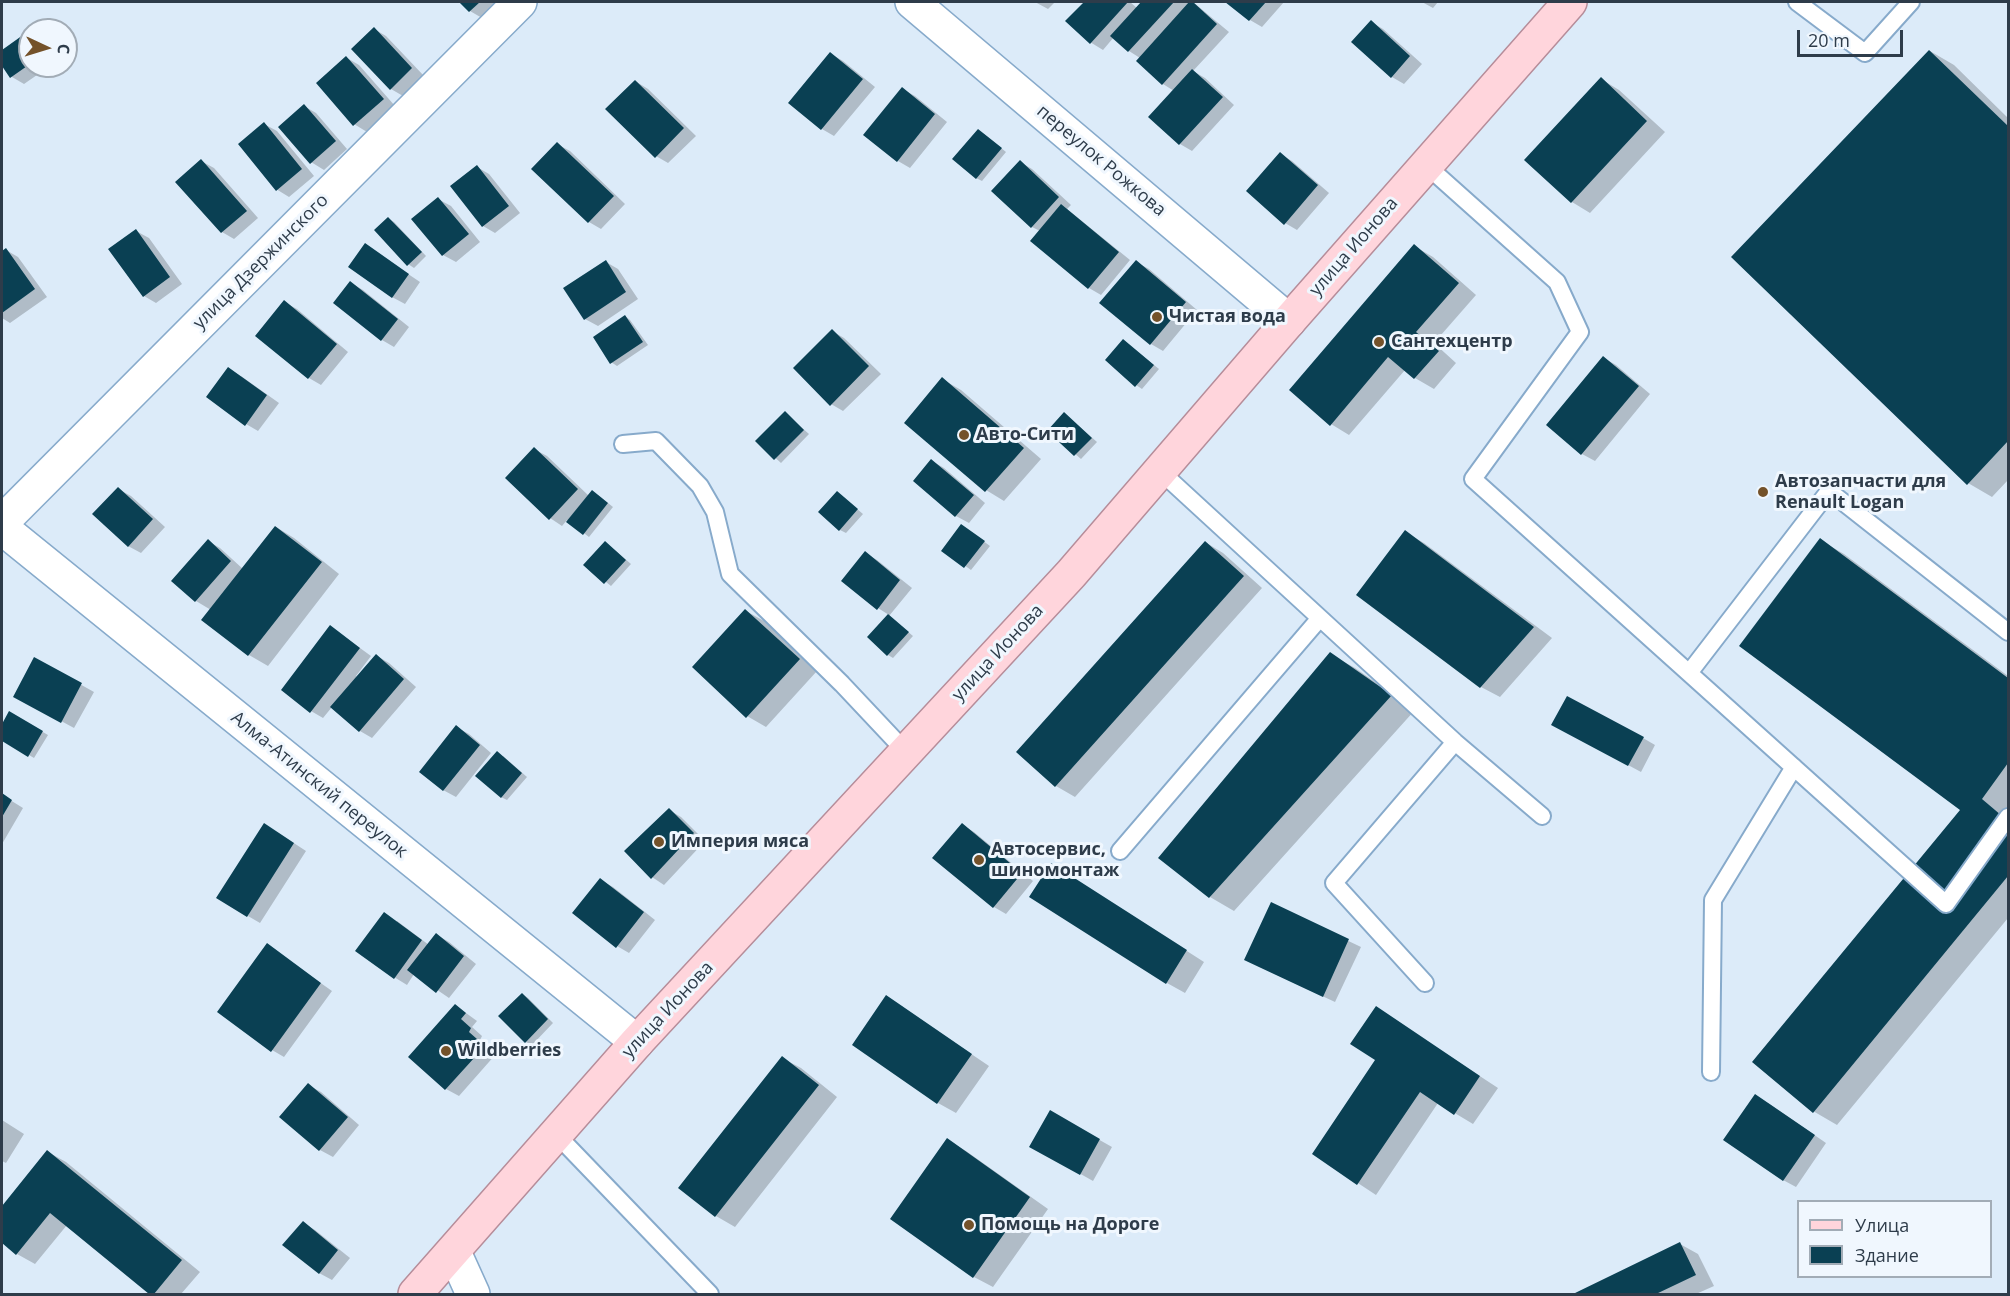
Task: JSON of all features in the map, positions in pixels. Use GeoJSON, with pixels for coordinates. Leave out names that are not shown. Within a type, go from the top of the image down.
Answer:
{"type":"FeatureCollection","features":[{"type":"Feature","properties":{"kind":"main road","name":"улица Ионова"},"geometry":{"type":"LineString","coordinates":[[415,1294],[637,1042],[1071,574],[1289,321],[1570,2]]}},
{"type":"Feature","properties":{"kind":"street","name":"улица Дзержинского"},"geometry":{"type":"LineString","coordinates":[[2,522],[520,2]]}},
{"type":"Feature","properties":{"kind":"street","name":"переулок Рожкова"},"geometry":{"type":"LineString","coordinates":[[912,2],[1289,321]]}},
{"type":"Feature","properties":{"kind":"street","name":"Алма-Атинский переулок"},"geometry":{"type":"LineString","coordinates":[[2,528],[637,1042]]}},
{"type":"Feature","properties":{"kind":"street"},"geometry":{"type":"LineString","coordinates":[[454,1252],[473,1294]]}},
{"type":"Feature","properties":{"kind":"lane"},"geometry":{"type":"LineString","coordinates":[[1797,2],[1865,53],[1911,2]]}},
{"type":"Feature","properties":{"kind":"lane"},"geometry":{"type":"LineString","coordinates":[[1426,165],[1557,282],[1580,332],[1473,479],[1946,903],[2008,817]]}},
{"type":"Feature","properties":{"kind":"lane"},"geometry":{"type":"LineString","coordinates":[[623,444],[656,441],[700,486],[715,512],[730,574],[842,684],[906,752]]}},
{"type":"Feature","properties":{"kind":"lane"},"geometry":{"type":"LineString","coordinates":[[1160,471],[1455,742],[1542,816]]}},
{"type":"Feature","properties":{"kind":"lane"},"geometry":{"type":"LineString","coordinates":[[1689,673],[1828,491],[2008,633]]}},
{"type":"Feature","properties":{"kind":"lane"},"geometry":{"type":"LineString","coordinates":[[1120,851],[1320,618]]}},
{"type":"Feature","properties":{"kind":"lane"},"geometry":{"type":"LineString","coordinates":[[1425,983],[1334,883],[1455,742]]}},
{"type":"Feature","properties":{"kind":"lane"},"geometry":{"type":"LineString","coordinates":[[1711,1072],[1713,900],[1794,767]]}},
{"type":"Feature","properties":{"kind":"lane"},"geometry":{"type":"LineString","coordinates":[[556,1134],[710,1294]]}},
{"type":"Feature","properties":{"kind":"building"},"geometry":{"type":"Polygon","coordinates":[[[459,2],[480,2],[469,12],[459,2]]]}},
{"type":"Feature","properties":{"kind":"building"},"geometry":{"type":"Polygon","coordinates":[[[1084,2],[1128,2],[1090,44],[1065,21],[1084,2]]]}},
{"type":"Feature","properties":{"kind":"building"},"geometry":{"type":"Polygon","coordinates":[[[1141,2],[1174,2],[1128,52],[1110,36],[1141,2]]]}},
{"type":"Feature","properties":{"kind":"building"},"geometry":{"type":"Polygon","coordinates":[[[1189,2],[1193,2],[1217,24],[1162,85],[1136,61],[1189,2]]]}},
{"type":"Feature","properties":{"kind":"building"},"geometry":{"type":"Polygon","coordinates":[[[1225,2],[1266,2],[1249,21],[1225,2]]]}},
{"type":"Feature","properties":{"kind":"building"},"geometry":{"type":"Polygon","coordinates":[[[1371,20],[1410,56],[1391,78],[1351,42],[1371,20]]]}},
{"type":"Feature","properties":{"kind":"building"},"geometry":{"type":"Polygon","coordinates":[[[374,27],[412,68],[390,90],[351,49],[374,27]]]}},
{"type":"Feature","properties":{"kind":"building"},"geometry":{"type":"Polygon","coordinates":[[[18,39],[18,72],[10,78],[2,66],[2,50],[18,39]]]}},
{"type":"Feature","properties":{"kind":"building"},"geometry":{"type":"Polygon","coordinates":[[[1929,50],[2008,126],[2008,441],[1967,485],[1731,257],[1929,50]]]}},
{"type":"Feature","properties":{"kind":"building"},"geometry":{"type":"Polygon","coordinates":[[[830,52],[863,79],[821,130],[788,103],[830,52]]]}},
{"type":"Feature","properties":{"kind":"building"},"geometry":{"type":"Polygon","coordinates":[[[346,56],[384,99],[353,126],[316,83],[346,56]]]}},
{"type":"Feature","properties":{"kind":"building"},"geometry":{"type":"Polygon","coordinates":[[[1192,69],[1223,97],[1179,145],[1148,117],[1192,69]]]}},
{"type":"Feature","properties":{"kind":"building"},"geometry":{"type":"Polygon","coordinates":[[[1601,77],[1647,121],[1571,203],[1524,160],[1601,77]]]}},
{"type":"Feature","properties":{"kind":"building"},"geometry":{"type":"Polygon","coordinates":[[[635,80],[684,128],[655,158],[605,109],[635,80]]]}},
{"type":"Feature","properties":{"kind":"building"},"geometry":{"type":"Polygon","coordinates":[[[902,87],[935,114],[897,162],[863,135],[902,87]]]}},
{"type":"Feature","properties":{"kind":"building"},"geometry":{"type":"Polygon","coordinates":[[[304,104],[336,141],[310,164],[278,127],[304,104]]]}},
{"type":"Feature","properties":{"kind":"building"},"geometry":{"type":"Polygon","coordinates":[[[264,122],[302,169],[276,191],[238,144],[264,122]]]}},
{"type":"Feature","properties":{"kind":"building"},"geometry":{"type":"Polygon","coordinates":[[[978,129],[1002,148],[976,179],[952,159],[978,129]]]}},
{"type":"Feature","properties":{"kind":"building"},"geometry":{"type":"Polygon","coordinates":[[[557,142],[614,196],[588,223],[531,169],[557,142]]]}},
{"type":"Feature","properties":{"kind":"building"},"geometry":{"type":"Polygon","coordinates":[[[1280,152],[1318,185],[1284,225],[1246,191],[1280,152]]]}},
{"type":"Feature","properties":{"kind":"building"},"geometry":{"type":"Polygon","coordinates":[[[201,159],[247,211],[221,233],[175,182],[201,159]]]}},
{"type":"Feature","properties":{"kind":"building"},"geometry":{"type":"Polygon","coordinates":[[[1020,160],[1059,197],[1031,228],[991,191],[1020,160]]]}},
{"type":"Feature","properties":{"kind":"building"},"geometry":{"type":"Polygon","coordinates":[[[477,165],[509,206],[482,227],[450,186],[477,165]]]}},
{"type":"Feature","properties":{"kind":"building"},"geometry":{"type":"Polygon","coordinates":[[[438,197],[469,234],[442,256],[411,219],[438,197]]]}},
{"type":"Feature","properties":{"kind":"building"},"geometry":{"type":"Polygon","coordinates":[[[1061,204],[1119,252],[1088,289],[1030,241],[1061,204]]]}},
{"type":"Feature","properties":{"kind":"building"},"geometry":{"type":"Polygon","coordinates":[[[388,217],[422,252],[407,266],[374,230],[388,217]]]}},
{"type":"Feature","properties":{"kind":"building"},"geometry":{"type":"Polygon","coordinates":[[[136,229],[170,277],[143,297],[108,249],[136,229]]]}},
{"type":"Feature","properties":{"kind":"building"},"geometry":{"type":"Polygon","coordinates":[[[365,243],[409,274],[392,298],[348,267],[365,243]]]}},
{"type":"Feature","properties":{"kind":"building","name":"Сантехцентр"},"geometry":{"type":"Polygon","coordinates":[[[1414,244],[1459,283],[1416,332],[1439,351],[1414,379],[1388,357],[1330,426],[1289,390],[1414,244]]]}},
{"type":"Feature","properties":{"kind":"building"},"geometry":{"type":"Polygon","coordinates":[[[6,248],[35,289],[2,313],[2,251],[6,248]]]}},
{"type":"Feature","properties":{"kind":"building"},"geometry":{"type":"Polygon","coordinates":[[[606,260],[626,292],[584,320],[563,288],[606,260]]]}},
{"type":"Feature","properties":{"kind":"building"},"geometry":{"type":"Polygon","coordinates":[[[1136,260],[1186,302],[1150,345],[1099,303],[1136,260]]]}},
{"type":"Feature","properties":{"kind":"building"},"geometry":{"type":"Polygon","coordinates":[[[350,281],[398,319],[381,341],[333,303],[350,281]]]}},
{"type":"Feature","properties":{"kind":"building"},"geometry":{"type":"Polygon","coordinates":[[[284,300],[337,344],[308,379],[255,336],[284,300]]]}},
{"type":"Feature","properties":{"kind":"building"},"geometry":{"type":"Polygon","coordinates":[[[625,315],[643,342],[610,364],[593,337],[625,315]]]}},
{"type":"Feature","properties":{"kind":"building"},"geometry":{"type":"Polygon","coordinates":[[[832,329],[869,366],[830,406],[793,368],[832,329]]]}},
{"type":"Feature","properties":{"kind":"building"},"geometry":{"type":"Polygon","coordinates":[[[1123,339],[1154,365],[1135,387],[1105,360],[1123,339]]]}},
{"type":"Feature","properties":{"kind":"building"},"geometry":{"type":"Polygon","coordinates":[[[1603,356],[1639,386],[1581,455],[1546,425],[1603,356]]]}},
{"type":"Feature","properties":{"kind":"building"},"geometry":{"type":"Polygon","coordinates":[[[228,367],[267,395],[245,426],[206,397],[228,367]]]}},
{"type":"Feature","properties":{"kind":"building","name":"Авто-Сити"},"geometry":{"type":"Polygon","coordinates":[[[942,377],[1024,448],[985,492],[904,423],[942,377]]]}},
{"type":"Feature","properties":{"kind":"building"},"geometry":{"type":"Polygon","coordinates":[[[785,411],[804,430],[774,460],[755,441],[785,411]]]}},
{"type":"Feature","properties":{"kind":"building"},"geometry":{"type":"Polygon","coordinates":[[[1064,412],[1092,438],[1074,456],[1047,431],[1064,412]]]}},
{"type":"Feature","properties":{"kind":"building"},"geometry":{"type":"Polygon","coordinates":[[[534,447],[578,489],[549,520],[505,478],[534,447]]]}},
{"type":"Feature","properties":{"kind":"building"},"geometry":{"type":"Polygon","coordinates":[[[931,459],[974,495],[955,517],[913,481],[931,459]]]}},
{"type":"Feature","properties":{"kind":"building"},"geometry":{"type":"Polygon","coordinates":[[[118,487],[153,519],[128,547],[92,514],[118,487]]]}},
{"type":"Feature","properties":{"kind":"building"},"geometry":{"type":"Polygon","coordinates":[[[592,490],[608,503],[583,535],[566,522],[592,490]]]}},
{"type":"Feature","properties":{"kind":"building"},"geometry":{"type":"Polygon","coordinates":[[[837,491],[858,509],[839,531],[818,512],[837,491]]]}},
{"type":"Feature","properties":{"kind":"building"},"geometry":{"type":"Polygon","coordinates":[[[961,524],[985,541],[964,568],[941,551],[961,524]]]}},
{"type":"Feature","properties":{"kind":"building"},"geometry":{"type":"Polygon","coordinates":[[[275,526],[322,562],[248,656],[201,620],[275,526]]]}},
{"type":"Feature","properties":{"kind":"building"},"geometry":{"type":"Polygon","coordinates":[[[1405,530],[1534,627],[1480,688],[1356,595],[1405,530]]]}},
{"type":"Feature","properties":{"kind":"building"},"geometry":{"type":"Polygon","coordinates":[[[1820,538],[2008,678],[2008,763],[1982,799],[2008,821],[2008,876],[1813,1113],[1752,1062],[1960,810],[1739,646],[1820,538]]]}},
{"type":"Feature","properties":{"kind":"building"},"geometry":{"type":"Polygon","coordinates":[[[208,539],[231,561],[195,602],[171,581],[208,539]]]}},
{"type":"Feature","properties":{"kind":"building"},"geometry":{"type":"Polygon","coordinates":[[[605,541],[626,560],[604,584],[583,565],[605,541]]]}},
{"type":"Feature","properties":{"kind":"building"},"geometry":{"type":"Polygon","coordinates":[[[1205,541],[1244,576],[1055,787],[1016,752],[1205,541]]]}},
{"type":"Feature","properties":{"kind":"building"},"geometry":{"type":"Polygon","coordinates":[[[865,551],[900,580],[877,610],[841,581],[865,551]]]}},
{"type":"Feature","properties":{"kind":"building"},"geometry":{"type":"Polygon","coordinates":[[[745,609],[800,659],[746,718],[692,667],[745,609]]]}},
{"type":"Feature","properties":{"kind":"building"},"geometry":{"type":"Polygon","coordinates":[[[888,614],[909,632],[887,656],[867,637],[888,614]]]}},
{"type":"Feature","properties":{"kind":"building"},"geometry":{"type":"Polygon","coordinates":[[[330,625],[360,648],[310,713],[281,690],[330,625]]]}},
{"type":"Feature","properties":{"kind":"building"},"geometry":{"type":"Polygon","coordinates":[[[1330,652],[1392,695],[1209,898],[1158,858],[1330,652]]]}},
{"type":"Feature","properties":{"kind":"building"},"geometry":{"type":"Polygon","coordinates":[[[376,654],[404,679],[359,732],[330,707],[376,654]]]}},
{"type":"Feature","properties":{"kind":"building"},"geometry":{"type":"Polygon","coordinates":[[[34,657],[82,683],[61,723],[13,697],[34,657]]]}},
{"type":"Feature","properties":{"kind":"building"},"geometry":{"type":"Polygon","coordinates":[[[1567,696],[1644,737],[1628,766],[1551,725],[1567,696]]]}},
{"type":"Feature","properties":{"kind":"building"},"geometry":{"type":"Polygon","coordinates":[[[9,711],[43,731],[28,757],[2,741],[2,724],[9,711]]]}},
{"type":"Feature","properties":{"kind":"building"},"geometry":{"type":"Polygon","coordinates":[[[456,725],[480,745],[443,791],[419,772],[456,725]]]}},
{"type":"Feature","properties":{"kind":"building"},"geometry":{"type":"Polygon","coordinates":[[[497,751],[522,773],[501,798],[475,776],[497,751]]]}},
{"type":"Feature","properties":{"kind":"building"},"geometry":{"type":"Polygon","coordinates":[[[2,793],[12,800],[2,817],[2,793]]]}},
{"type":"Feature","properties":{"kind":"building","name":"Империя мяса"},"geometry":{"type":"Polygon","coordinates":[[[669,808],[694,833],[651,879],[624,851],[669,808]]]}},
{"type":"Feature","properties":{"kind":"building"},"geometry":{"type":"Polygon","coordinates":[[[264,823],[294,843],[247,917],[216,898],[264,823]]]}},
{"type":"Feature","properties":{"kind":"building"},"geometry":{"type":"Polygon","coordinates":[[[962,823],[1022,873],[993,908],[932,858],[962,823]]]}},
{"type":"Feature","properties":{"kind":"building"},"geometry":{"type":"Polygon","coordinates":[[[1051,863],[1187,950],[1166,984],[1029,897],[1051,863]]]}},
{"type":"Feature","properties":{"kind":"building"},"geometry":{"type":"Polygon","coordinates":[[[600,878],[644,912],[616,948],[572,913],[600,878]]]}},
{"type":"Feature","properties":{"kind":"building"},"geometry":{"type":"Polygon","coordinates":[[[1271,902],[1349,939],[1323,997],[1244,960],[1271,902]]]}},
{"type":"Feature","properties":{"kind":"building"},"geometry":{"type":"Polygon","coordinates":[[[384,912],[422,940],[394,979],[355,951],[384,912]]]}},
{"type":"Feature","properties":{"kind":"building"},"geometry":{"type":"Polygon","coordinates":[[[436,933],[464,956],[436,993],[407,970],[436,933]]]}},
{"type":"Feature","properties":{"kind":"building"},"geometry":{"type":"Polygon","coordinates":[[[267,943],[321,983],[271,1052],[217,1012],[267,943]]]}},
{"type":"Feature","properties":{"kind":"building"},"geometry":{"type":"Polygon","coordinates":[[[522,993],[548,1019],[525,1043],[498,1016],[522,993]]]}},
{"type":"Feature","properties":{"kind":"building"},"geometry":{"type":"Polygon","coordinates":[[[886,995],[972,1054],[937,1104],[852,1045],[886,995]]]}},
{"type":"Feature","properties":{"kind":"building","name":"Wildberries"},"geometry":{"type":"Polygon","coordinates":[[[455,1004],[466,1013],[461,1019],[471,1028],[469,1032],[485,1046],[445,1090],[408,1057],[455,1004]]]}},
{"type":"Feature","properties":{"kind":"building"},"geometry":{"type":"Polygon","coordinates":[[[1376,1006],[1480,1076],[1454,1115],[1420,1092],[1357,1185],[1312,1154],[1375,1060],[1350,1044],[1376,1006]]]}},
{"type":"Feature","properties":{"kind":"building"},"geometry":{"type":"Polygon","coordinates":[[[782,1056],[819,1085],[715,1217],[678,1188],[782,1056]]]}},
{"type":"Feature","properties":{"kind":"building"},"geometry":{"type":"Polygon","coordinates":[[[308,1083],[348,1117],[319,1151],[279,1117],[308,1083]]]}},
{"type":"Feature","properties":{"kind":"building"},"geometry":{"type":"Polygon","coordinates":[[[1755,1094],[1815,1135],[1783,1181],[1723,1140],[1755,1094]]]}},
{"type":"Feature","properties":{"kind":"building"},"geometry":{"type":"Polygon","coordinates":[[[1050,1110],[1100,1139],[1080,1175],[1029,1147],[1050,1110]]]}},
{"type":"Feature","properties":{"kind":"building"},"geometry":{"type":"Polygon","coordinates":[[[947,1138],[1030,1197],[973,1278],[890,1219],[947,1138]]]}},
{"type":"Feature","properties":{"kind":"building"},"geometry":{"type":"Polygon","coordinates":[[[47,1150],[182,1260],[154,1294],[149,1294],[50,1213],[16,1255],[2,1243],[2,1206],[47,1150]]]}},
{"type":"Feature","properties":{"kind":"building"},"geometry":{"type":"Polygon","coordinates":[[[303,1221],[338,1250],[319,1274],[282,1245],[303,1221]]]}},
{"type":"Feature","properties":{"kind":"building"},"geometry":{"type":"Polygon","coordinates":[[[1680,1242],[1696,1275],[1656,1294],[1573,1294],[1680,1242]]]}},
{"type":"Feature","properties":{"kind":"place","name":"Чистая вода"},"geometry":{"type":"Point","coordinates":[1157,317]}},
{"type":"Feature","properties":{"kind":"place","name":"Сантехцентр"},"geometry":{"type":"Point","coordinates":[1379,342]}},
{"type":"Feature","properties":{"kind":"place","name":"Авто-Сити"},"geometry":{"type":"Point","coordinates":[964,435]}},
{"type":"Feature","properties":{"kind":"place","name":"Автозапчасти для Renault Logan"},"geometry":{"type":"Point","coordinates":[1763,492]}},
{"type":"Feature","properties":{"kind":"place","name":"Империя мяса"},"geometry":{"type":"Point","coordinates":[659,842]}},
{"type":"Feature","properties":{"kind":"place","name":"Автосервис, шиномонтаж"},"geometry":{"type":"Point","coordinates":[979,860]}},
{"type":"Feature","properties":{"kind":"place","name":"Wildberries"},"geometry":{"type":"Point","coordinates":[446,1051]}},
{"type":"Feature","properties":{"kind":"place","name":"Помощь на Дороге"},"geometry":{"type":"Point","coordinates":[969,1225]}}]}
